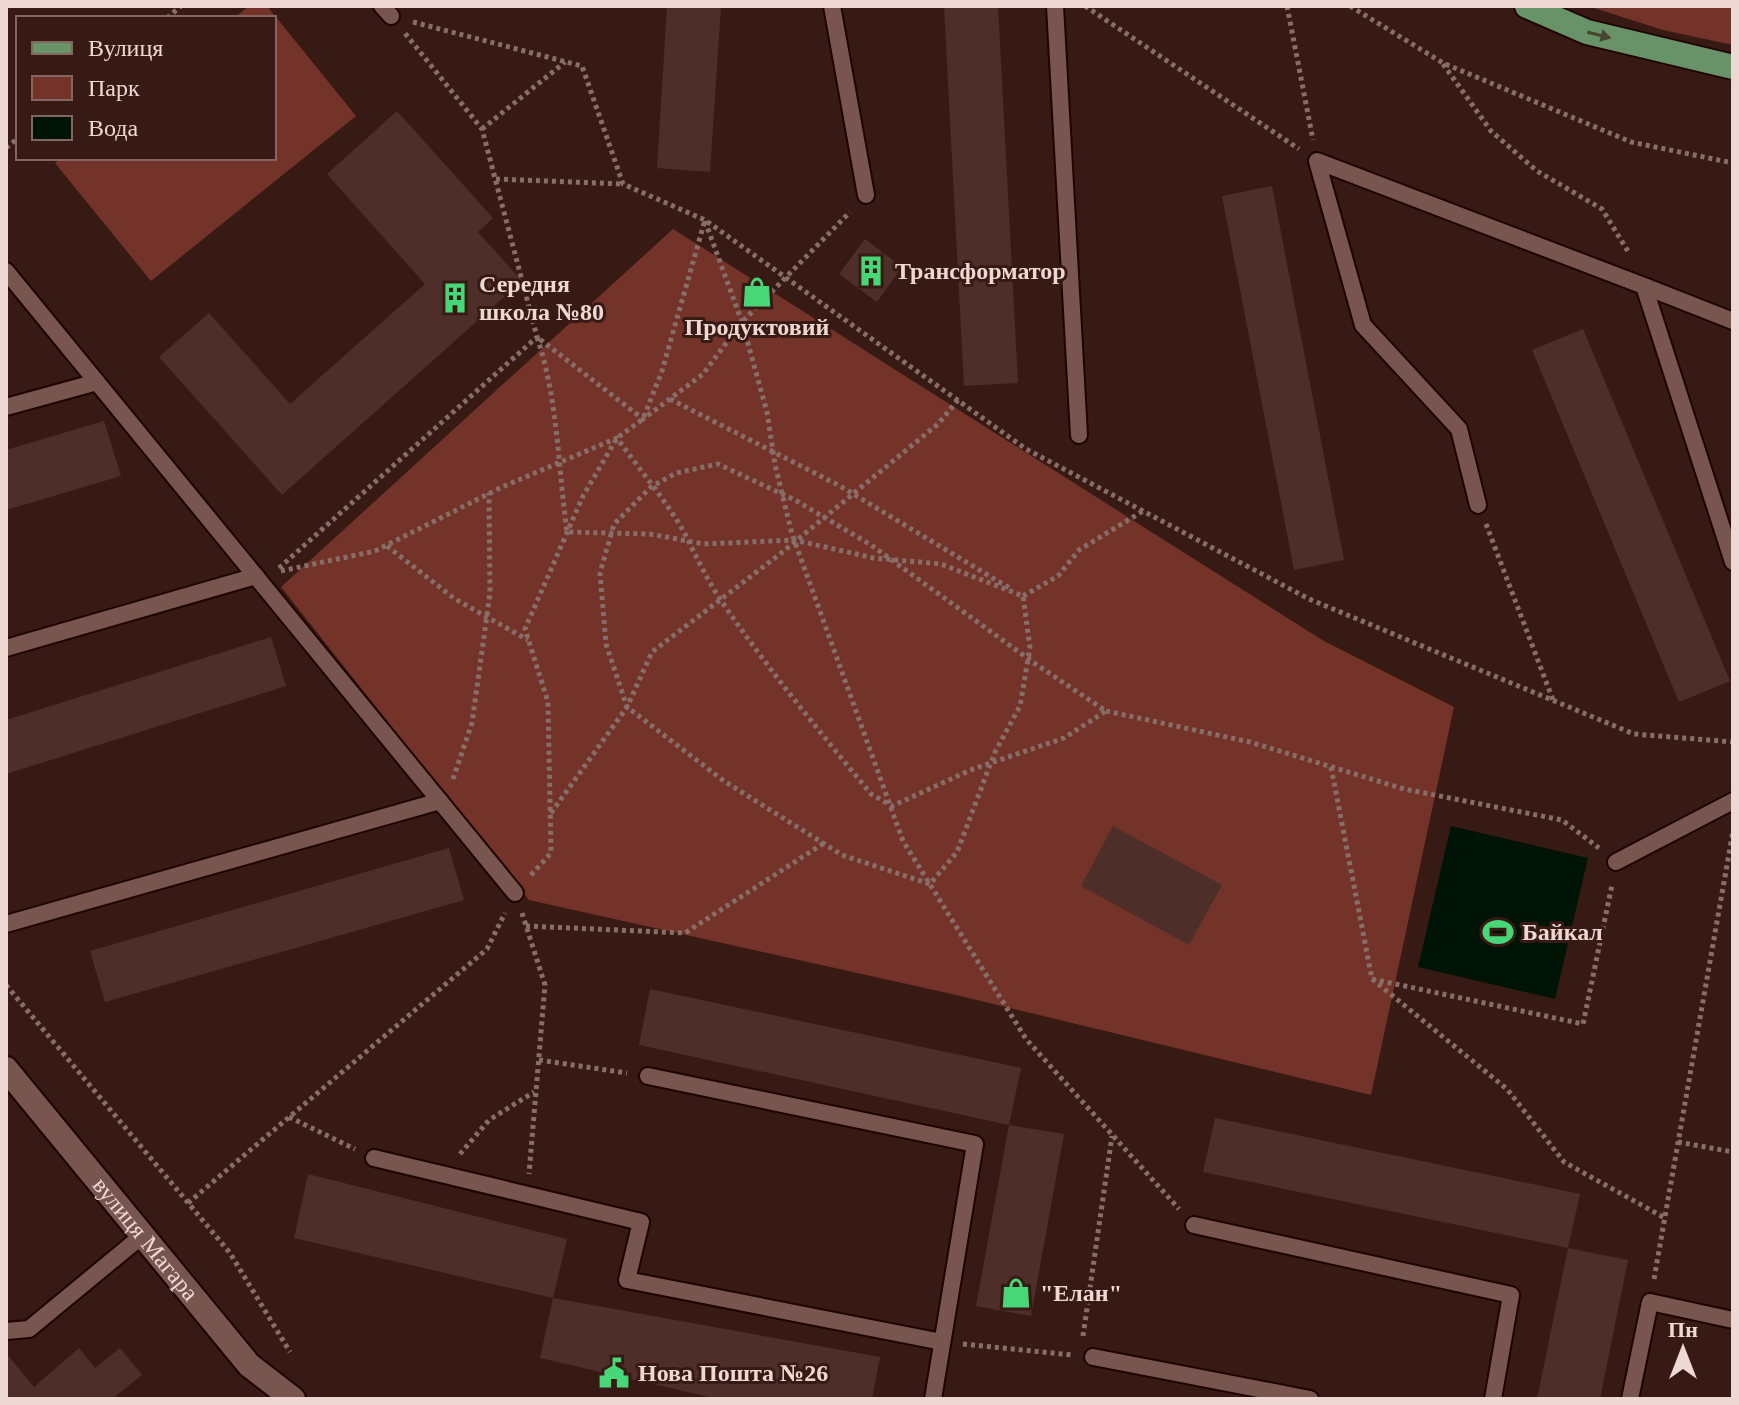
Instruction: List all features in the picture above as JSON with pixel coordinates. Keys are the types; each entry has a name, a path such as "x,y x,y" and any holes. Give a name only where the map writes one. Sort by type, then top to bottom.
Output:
{"main road":[{"path":"1527,6 1587,32 1733,67"}],"street":[{"name":"вулиця Магара","path":"6,1069 249,1365 293,1399"}],"lane":[{"path":"832,6 866,195"},
{"path":"1055,6 1079,435"},
{"path":"1317,161 1733,321"},
{"path":"1317,161 1363,325 1459,429 1478,505"},
{"path":"9,280 97,382 515,893"},
{"path":"1647,287 1733,562"},
{"path":"6,407 97,382"},
{"path":"6,648 256,576"},
{"path":"6,924 440,801"},
{"path":"1616,862 1733,801"},
{"path":"648,1076 975,1144 933,1399"},
{"path":"374,1158 641,1222 627,1280 942,1342"},
{"path":"1194,1225 1511,1295 1493,1399"},
{"path":"6,1331 29,1329 143,1235"},
{"path":"1630,1399 1650,1302 1733,1320"},
{"path":"1087,1356 1310,1399"}],"path":[{"path":"1085,6 1317,161"},
{"path":"1287,6 1317,161"},
{"path":"1350,6 1443,63 1631,142 1733,163"},
{"path":"386,11 582,66 623,184"},
{"path":"386,11 482,129 550,377 567,532"},
{"path":"482,129 566,62"},
{"path":"1443,63 1491,131 1537,171 1602,209 1647,287"},
{"path":"496,179 623,184 705,220 1026,449 1309,599 1634,734 1733,742"},
{"path":"537,337 274,572 375,551 489,493 617,438 703,374 742,322 866,195"},
{"path":"705,220 742,322 767,412 781,494 794,540 903,841 1026,1039 1194,1225"},
{"path":"643,419 662,371 705,220"},
{"path":"537,337 643,419"},
{"path":"670,399 853,494 1023,596"},
{"path":"550,813 627,707 652,652 938,424 958,400"},
{"path":"617,438 688,541 721,600 771,672 871,794 892,806"},
{"path":"188,1203 487,949 515,893 551,853 548,702 525,629 567,532 617,438"},
{"path":"930,884 842,855 724,781 627,707 606,644 600,573 614,524 651,487 676,473 718,464 823,516 891,559 1028,659 1106,711 1250,742 1404,789 1562,820 1616,862 1583,1024 1372,979"},
{"path":"440,801 459,770 472,723 487,616 489,493"},
{"path":"1478,505 1553,700"},
{"path":"1023,596 1058,576 1079,550 1143,511"},
{"path":"567,532 650,534 704,544 794,540 891,559 941,564 1023,596"},
{"path":"387,546 455,599 528,640"},
{"path":"930,884 957,852 991,762 1020,706 1028,659 1023,596"},
{"path":"892,806 991,762 1064,738 1106,711"},
{"path":"1331,767 1372,979 1507,1089 1564,1162 1665,1218"},
{"path":"1650,1302 1733,831"},
{"path":"526,926 685,933 824,843"},
{"path":"515,893 545,985 528,1195"},
{"path":"6,985 230,1253 290,1352"},
{"path":"539,1060 648,1076"},
{"path":"442,1174 489,1120 535,1092"},
{"path":"289,1117 374,1158"},
{"path":"942,1342 1087,1356 1112,1135"},
{"path":"1678,1142 1733,1152"}],"green space":[{"path":"249,6 267,6 275,16 236,16"},
{"path":"1588,6 1733,6 1733,45 1663,30"},
{"path":"276,17 356,116 151,281 55,163 59,160 276,160"},
{"path":"673,229 1322,640 1454,707 1371,1095 952,994 529,900 281,587"}],"water":[{"name":"Байкал","path":"1451,826 1588,858 1555,999 1418,967"}],"building":[{"path":"667,6 721,6 710,172 657,168"},
{"path":"944,6 998,6 1018,383 964,386"},
{"name":"Середня школа №80","path":"397,111 493,218 478,232 522,281 282,495 159,357 209,313 290,404 425,284 327,174"},
{"path":"1272,186 1344,560 1294,570 1222,196"},
{"name":"Трансформатор","path":"865,239 902,267 877,302 839,274"},
{"path":"1583,329 1730,681 1679,702 1532,350"},
{"path":"104,421 121,476 6,510 6,450"},
{"path":"271,637 286,686 6,774 6,720"},
{"path":"1113,826 1222,885 1189,945 1081,886"},
{"path":"449,848 464,900 105,1002 90,951"},
{"path":"650,989 1021,1068 1009,1125 639,1045"},
{"path":"1215,1118 1580,1194 1568,1248 1203,1172"},
{"path":"1009,1125 1064,1134 1031,1316 976,1306"},
{"path":"308,1174 567,1239 553,1298 294,1238"},
{"path":"1568,1248 1628,1260 1600,1399 1537,1399"},
{"path":"553,1298 880,1357 872,1399 718,1399 540,1358"},
{"path":"79,1348 95,1368 120,1348 142,1375 112,1399 6,1399 6,1353 34,1387"}],"place":[{"name":"Трансформатор","path":"871,271"},
{"name":"Продуктовий","path":"757,292"},
{"name":"Середня школа №80","path":"455,298"},
{"name":"Байкал","path":"1498,932"},
{"name":"\"Елан\"","path":"1016,1293"},
{"name":"Нова Пошта №26","path":"614,1373"}]}
